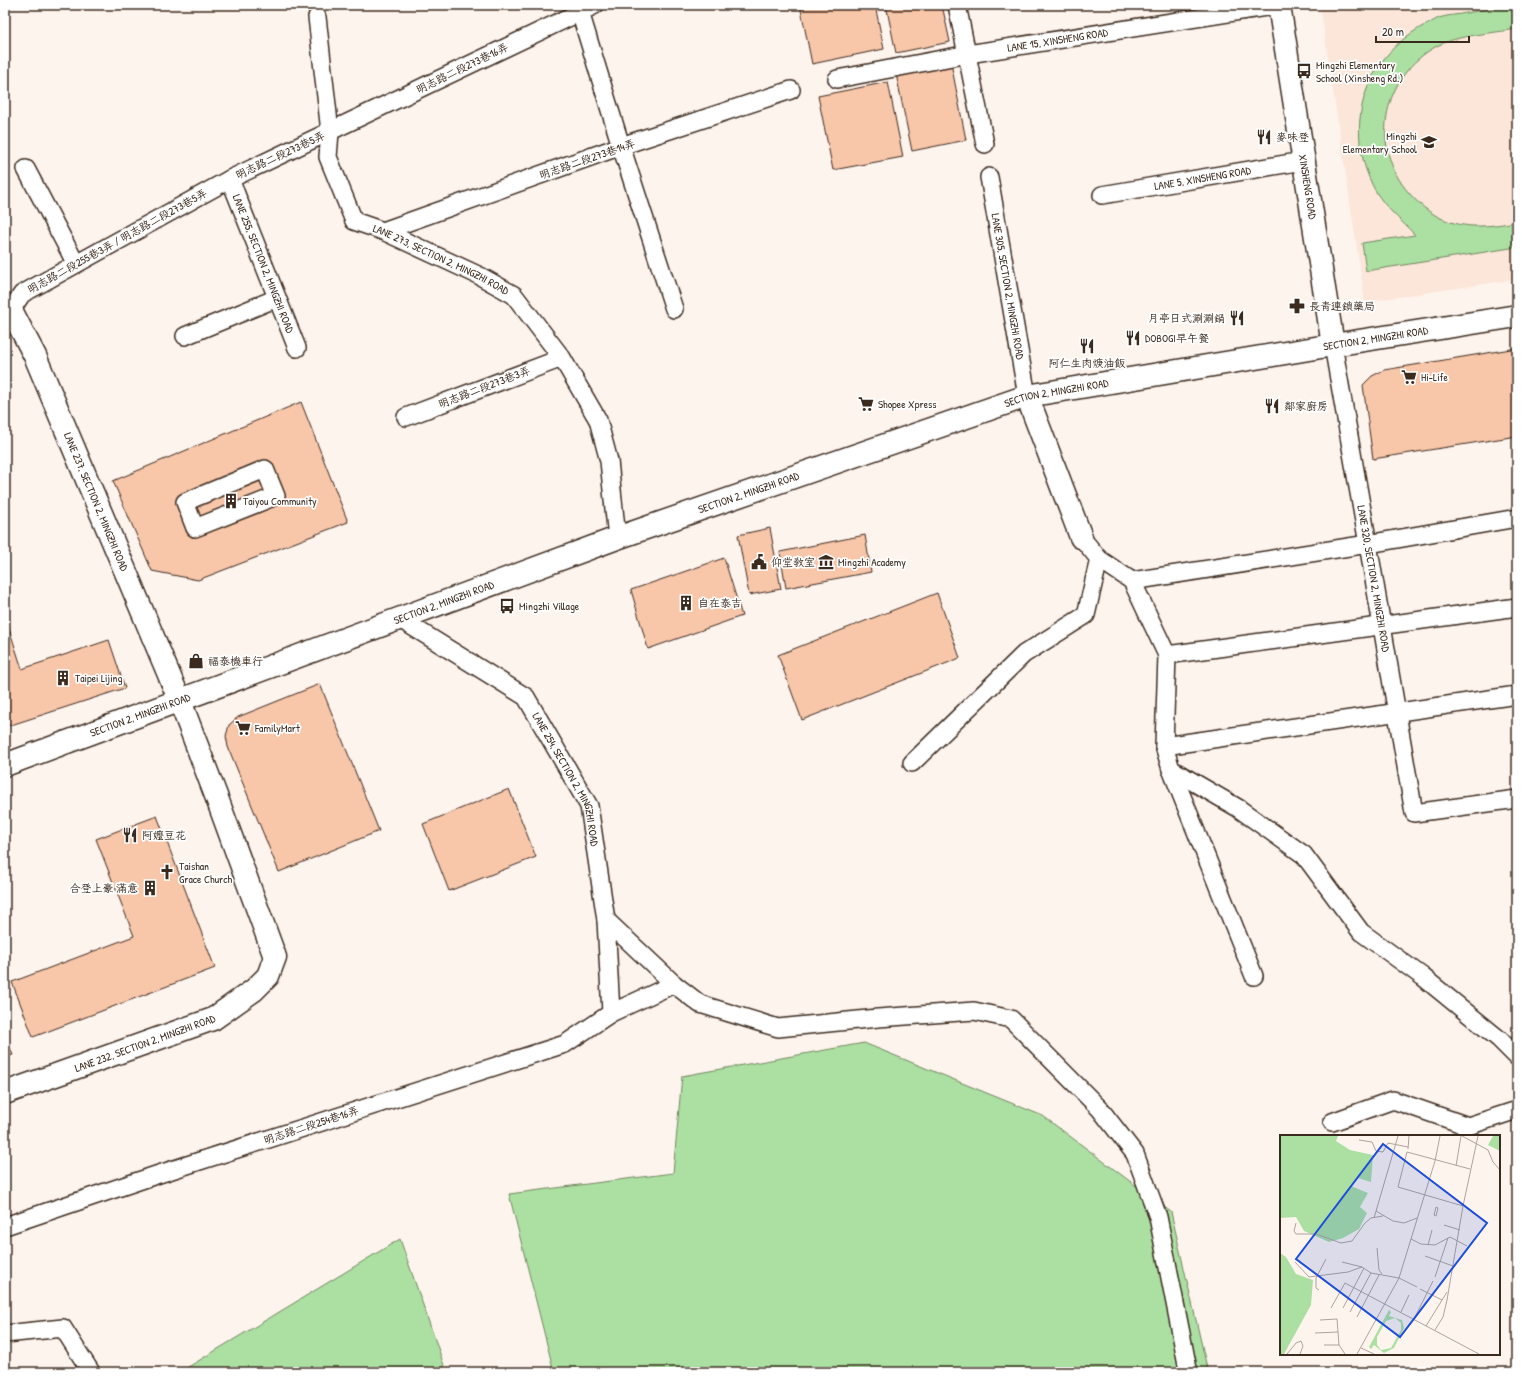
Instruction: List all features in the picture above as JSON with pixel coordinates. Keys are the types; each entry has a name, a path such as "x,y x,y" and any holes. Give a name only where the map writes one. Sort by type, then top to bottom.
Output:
{"main road":[{"name":"XINSHENG ROAD","path":"1280,5 1303,161 1333,345"},
{"name":"LANE 237, SECTION 2, MINGZHI ROAD","path":"8,311 35,356 180,701"},
{"name":"SECTION 2, MINGZHI ROAD","path":"5,765 617,538 1027,396 1517,316"},
{"path":"1027,396 1081,537"},
{"name":"LANE 232, SECTION 2, MINGZHI ROAD","path":"5,1093 213,1020 254,990 268,976 275,957 180,701"}],"lane":[{"path":"957,5 985,144"},
{"name":"LANE 15, XINSHENG ROAD","path":"837,79 968,54 1280,5"},
{"path":"588,9 620,146 674,309"},
{"name":"明志路二段273巷16弄","path":"330,132 588,9"},
{"name":"LANE 273, SECTION 2, MINGZHI ROAD","path":"317,17 330,132 328,157 354,221 383,231 480,276 514,295 562,358 598,420 609,461 617,538"},
{"name":"明志路二段273巷14弄","path":"383,231 620,146 791,90"},
{"name":"明志路二段273巷5弄","path":"230,179 330,132"},
{"name":"LANE 5, XINSHENG ROAD","path":"1102,195 1303,161"},
{"path":"26,169 76,264"},
{"name":"LANE 305, SECTION 2, MINGZHI ROAD","path":"989,177 1027,396"},
{"name":"明志路二段255巷3弄 / 明志路二段273巷5弄","path":"8,311 22,294 230,179"},
{"name":"LANE 255, SECTION 2, MINGZHI ROAD","path":"230,179 297,348"},
{"path":"186,336 277,298"},
{"name":"LANE 320, SECTION 2, MINGZHI ROAD","path":"1333,345 1398,712 1414,813 1517,799"},
{"name":"明志路二段273巷3弄","path":"406,417 562,358"},
{"path":"265,469 276,496 195,528 190,516 185,502 265,469"},
{"path":"1132,581 1368,544 1517,518"},
{"path":"1081,537 1099,559 1132,581 1167,655 1164,746 1171,769 1254,976"},
{"path":"912,763 1024,654 1086,615 1099,559"},
{"path":"1167,655 1382,627 1517,607"},
{"name":"LANE 254, SECTION 2, MINGZHI ROAD","path":"400,619 526,697 589,806 606,920 611,1013"},
{"path":"1164,746 1517,695"},
{"path":"1171,769 1238,808 1304,855 1361,932 1423,977 1499,1039 1517,1057"},
{"path":"606,920 674,984 700,1004 778,1028 878,1018 974,1011 1011,1019 1100,1109 1135,1154 1158,1217 1188,1369 1190,1372"},
{"name":"明志路二段254巷16弄","path":"5,1226 156,1175 565,1044 611,1013 674,984"},
{"path":"1332,1122 1393,1100 1468,1126 1517,1110"},
{"path":"5,1334 63,1328 91,1372"}],"shaded area":[{"name":"Mingzhi Elementary School","path":"1320,5 1517,5 1517,279 1365,302"}],"green space":[{"path":"1517,5 1517,29 1476,35 1445,42 1419,59 1404,75 1394,93 1387,113 1386,133 1388,154 1396,174 1409,193 1419,203 1441,218 1462,225 1486,226 1517,222 1517,247 1366,271 1362,243 1415,235 1388,208 1379,196 1365,167 1360,143 1360,120 1364,98 1373,76 1386,57 1402,40 1423,26 1437,19"},
{"path":"864,1043 1043,1116 1171,1212 1208,1372 554,1372 509,1194 673,1173 682,1076"},
{"path":"400,1239 446,1371 463,1372 180,1372"}],"building":[{"path":"800,5 875,5 884,49 812,64"},
{"path":"886,5 942,5 950,42 896,53"},
{"path":"951,63 966,140 912,151 896,74"},
{"path":"888,82 903,157 833,170 818,96"},
{"path":"1517,348 1517,436 1373,459 1363,385 1372,376 1384,370"},
{"name":"Taiyou Community","path":"301,402 348,522 198,580 152,571 113,481"},
{"name":"仰堂教室","path":"770,528 781,589 749,595 738,535"},
{"name":"Mingzhi Academy","path":"865,535 871,572 786,588 780,552"},
{"name":"自在泰吉","path":"724,558 742,616 648,649 631,590"},
{"path":"937,593 960,658 802,720 778,655"},
{"name":"Taipei Lijing","path":"5,616 22,669 109,640 125,688 5,727"},
{"path":"320,684 379,831 279,872 228,747 226,736 229,725 238,717"},
{"path":"509,789 536,857 449,891 423,824"},
{"name":"合登上豪 滿意","path":"157,816 215,968 33,1037 12,982 134,936 96,839"},
{"path":"5,1036 13,1055 5,1057"}],"place":[{"name":"Mingzhi Elementary School (Xinsheng Rd.)","path":"1304,71"},
{"name":"麥味登","path":"1264,137"},
{"name":"Mingzhi Elementary School","path":"1429,142"},
{"name":"長青連鎖藥局","path":"1297,306"},
{"name":"月亭日式涮涮鍋","path":"1237,318"},
{"name":"DOBOGI早午餐","path":"1133,338"},
{"name":"阿仁生肉焿油飯","path":"1087,346"},
{"name":"Hi-Life","path":"1409,377"},
{"name":"Shopee Xpress","path":"866,404"},
{"name":"鄰家廚房","path":"1272,406"},
{"name":"Taiyou Community","path":"231,501"},
{"name":"仰堂教室","path":"759,562"},
{"name":"Mingzhi Academy","path":"826,562"},
{"name":"自在泰吉","path":"686,603"},
{"name":"Mingzhi Village","path":"507,606"},
{"name":"福泰機車行","path":"196,661"},
{"name":"Taipei Lijing","path":"63,678"},
{"name":"FamilyMart","path":"243,728"},
{"name":"阿嬤豆花","path":"130,835"},
{"name":"Taishan Grace Church","path":"167,872"},
{"name":"合登上豪 滿意","path":"150,888"}]}
